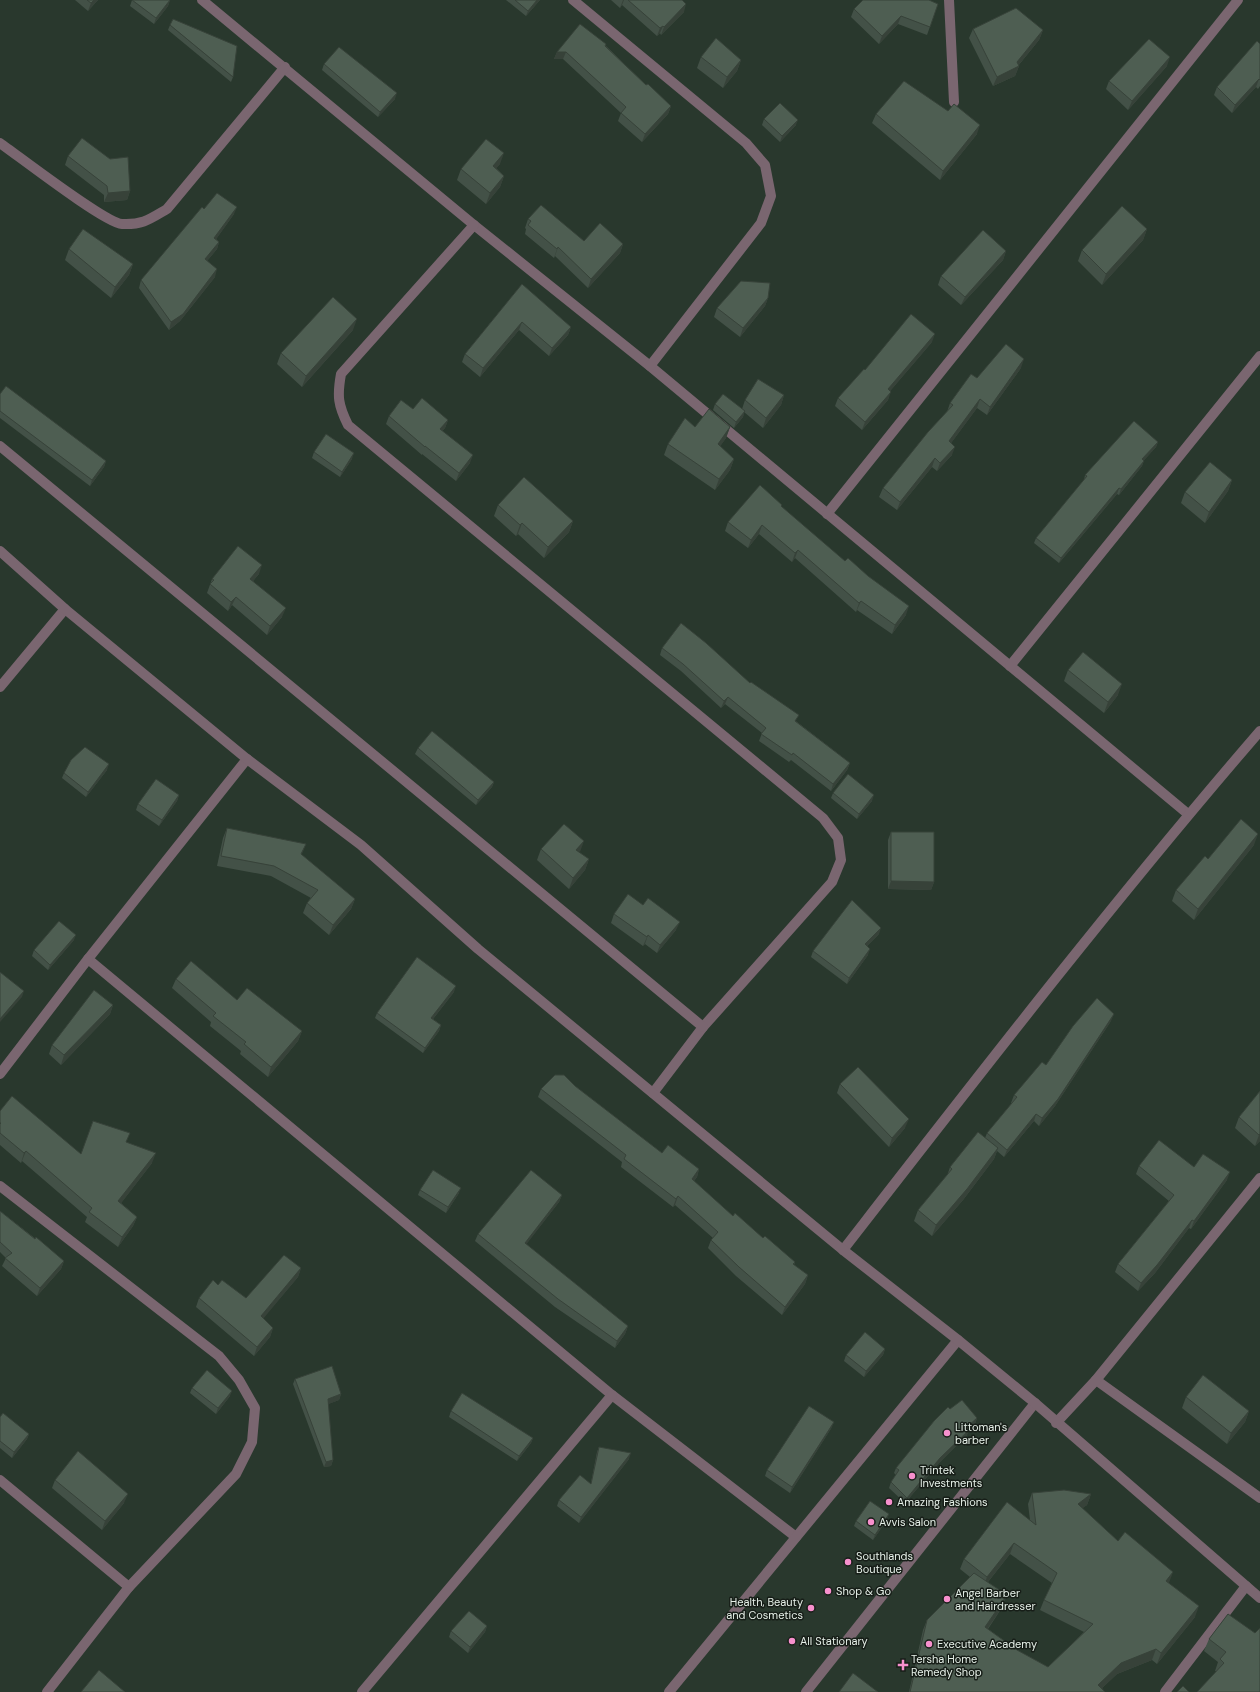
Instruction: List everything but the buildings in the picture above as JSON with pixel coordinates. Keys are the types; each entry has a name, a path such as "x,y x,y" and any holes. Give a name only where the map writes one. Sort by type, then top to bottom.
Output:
{"street":[{"path":"202,0 285,67 474,225 650,366 1188,814"},
{"path":"573,0 746,143 765,165 770,188 771,196 761,223 650,366"},
{"path":"949,0 954,102"},
{"path":"827,514 1238,0"},
{"path":"0,143 100,214 120,224 144,223 167,209 285,67"},
{"path":"474,225 341,374 338,394 340,410 348,426 823,818 838,838 841,860 832,882 703,1027 653,1093"},
{"path":"1010,666 1260,356"},
{"path":"0,446 703,1027"},
{"path":"0,551 65,609 247,759 361,845 478,949 843,1250 958,1340 1035,1403 1056,1423 1260,1598"},
{"path":"0,687 65,609"},
{"path":"843,1250 991,1060 1188,814 1260,731"},
{"path":"0,1074 88,959 247,759"},
{"path":"88,959 612,1396 796,1537"},
{"path":"1056,1423 1096,1380 1260,1178"},
{"path":"0,1186 219,1356 240,1380 255,1408 252,1442 236,1474 129,1587 47,1692"},
{"path":"668,1692 958,1340"},
{"path":"1096,1380 1260,1498"},
{"path":"362,1692 612,1396"},
{"path":"806,1692 1035,1403"},
{"path":"0,1480 129,1587"},
{"path":"1166,1692 1246,1586"}],"place":[{"name":"Littoman's barber","path":"947,1433"},
{"name":"Trintek Investments","path":"912,1476"},
{"name":"Amazing Fashions","path":"889,1502"},
{"name":"Avvis Salon","path":"871,1522"},
{"name":"Southlands Boutique","path":"848,1562"},
{"name":"Shop & Go","path":"828,1591"},
{"name":"Angel Barber and Hairdresser","path":"947,1599"},
{"name":"Health, Beauty and Cosmetics","path":"811,1608"},
{"name":"All Stationary","path":"792,1641"},
{"name":"Executive Academy","path":"929,1644"},
{"name":"Tersha Home Remedy Shop","path":"903,1665"}]}
